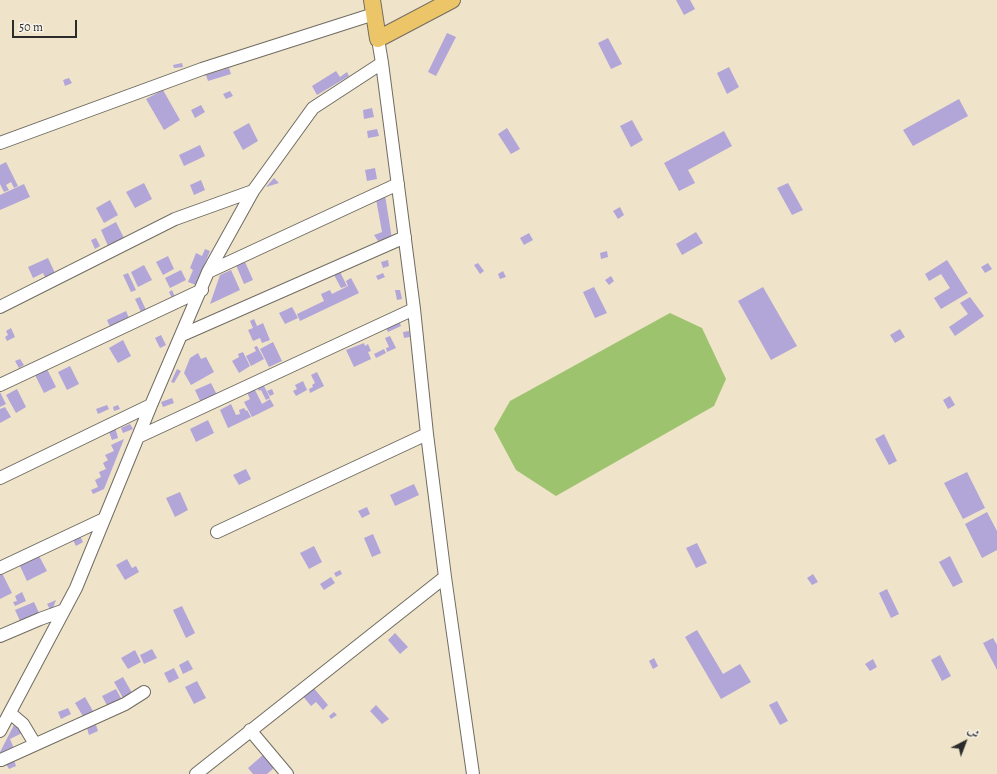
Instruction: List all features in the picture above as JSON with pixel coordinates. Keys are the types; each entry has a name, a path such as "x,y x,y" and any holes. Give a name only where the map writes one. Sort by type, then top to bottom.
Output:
{"main road":[{"path":"373,7 378,39 452,0"}],"street":[{"path":"0,142 373,7"},
{"path":"378,39 405,237 445,577 473,774"},
{"path":"0,731 62,611 76,588 151,405 202,290 208,272 253,191 313,108 382,63"},
{"path":"208,272 398,184"},
{"path":"0,307 175,219 253,191"},
{"path":"182,335 405,237"},
{"path":"0,385 202,290"},
{"path":"138,437 414,310"},
{"path":"0,478 151,405"},
{"path":"217,532 427,434"},
{"path":"0,568 104,519"},
{"path":"198,773 250,730 445,577"},
{"path":"0,636 62,611"},
{"path":"1,760 125,704 144,692"},
{"path":"10,713 23,724 35,744"},
{"path":"250,730 288,774"}],"green space":[{"path":"670,313 702,328 726,379 714,406 556,496 516,470 494,429 510,401"}],"building":[{"path":"676,0 690,0 695,9 684,15"},
{"path":"447,33 456,37 436,76 428,72"},
{"path":"608,38 622,64 611,69 598,43"},
{"path":"182,63 183,67 174,68 173,65"},
{"path":"729,67 739,87 727,94 717,73"},
{"path":"229,68 231,74 208,81 206,75"},
{"path":"336,71 340,77 347,72 349,76 317,95 312,86"},
{"path":"69,78 72,83 65,86 63,80"},
{"path":"163,90 180,120 164,130 146,99"},
{"path":"230,91 233,96 226,99 223,94"},
{"path":"959,99 968,116 913,146 903,130"},
{"path":"201,105 205,112 195,118 191,110"},
{"path":"372,108 374,117 364,119 363,110"},
{"path":"632,120 643,140 631,147 620,126"},
{"path":"249,123 258,141 243,150 233,132"},
{"path":"507,128 520,149 511,154 498,134"},
{"path":"377,129 379,136 368,138 367,131"},
{"path":"724,131 732,146 688,170 695,183 679,191 664,163"},
{"path":"200,145 205,156 184,166 179,155"},
{"path":"6,162 18,186 14,188 11,182 6,185 9,190 4,192 0,184 0,165"},
{"path":"375,168 377,179 367,181 365,170"},
{"path":"274,178 279,183 266,187"},
{"path":"201,180 205,190 194,195 190,185"},
{"path":"144,183 152,199 135,208 126,192"},
{"path":"788,183 803,210 792,215 777,188"},
{"path":"24,184 30,197 0,210 0,195"},
{"path":"385,195 392,239 378,241 374,235 382,232 376,199"},
{"path":"110,200 118,215 104,223 96,208"},
{"path":"620,207 624,215 618,219 613,211"},
{"path":"116,222 125,240 109,248 101,230"},
{"path":"696,232 703,243 682,255 676,244"},
{"path":"529,233 533,240 524,245 520,238"},
{"path":"96,238 100,246 95,249 91,240"},
{"path":"205,249 210,251 196,285 188,282 193,270 190,268 196,253 202,256"},
{"path":"607,251 608,257 601,259 600,253"},
{"path":"168,256 174,269 163,275 156,262"},
{"path":"48,258 55,273 45,277 43,273 33,278 28,267"},
{"path":"388,260 389,266 383,268 381,262"},
{"path":"947,260 968,293 941,309 934,298 950,288 941,274 929,281 925,274"},
{"path":"245,262 253,280 244,284 236,265"},
{"path":"478,263 484,271 480,274 474,265"},
{"path":"988,263 992,269 985,273 981,267"},
{"path":"144,265 152,280 138,287 131,272"},
{"path":"181,270 186,280 170,288 165,278"},
{"path":"231,270 240,290 210,304 220,275"},
{"path":"339,270 347,286 341,288 333,273"},
{"path":"503,271 506,277 500,279 498,274"},
{"path":"128,273 136,290 131,292 123,275"},
{"path":"383,273 385,277 378,280 376,276"},
{"path":"611,276 614,281 609,285 605,280"},
{"path":"351,278 359,293 300,321 297,314 324,301 321,294 330,290 332,294 348,286 346,281"},
{"path":"594,287 607,313 595,318 583,292"},
{"path":"763,287 797,346 771,360 738,301"},
{"path":"172,290 175,297 172,298 169,292"},
{"path":"395,290 400,290 402,299 397,300"},
{"path":"140,297 146,310 141,312 135,299"},
{"path":"970,297 984,316 955,336 949,327 968,314 960,303"},
{"path":"292,307 298,318 285,324 279,313"},
{"path":"126,311 129,318 110,327 107,320"},
{"path":"254,319 257,326 263,323 270,340 262,343 260,338 253,341 248,330 253,328 250,321"},
{"path":"399,320 401,326 388,332 385,326"},
{"path":"11,328 15,337 7,341 5,337 8,335 6,331"},
{"path":"900,329 905,337 895,343 890,335"},
{"path":"409,331 410,337 404,338 403,332"},
{"path":"161,335 166,345 160,348 155,338"},
{"path":"390,336 396,348 387,352 386,348 389,347 385,338"},
{"path":"123,340 131,356 118,363 109,348"},
{"path":"273,342 282,361 269,367 260,349"},
{"path":"364,343 365,346 368,344 371,351 368,352 371,359 354,367 346,350"},
{"path":"257,346 264,359 251,366 246,356 256,351 254,347"},
{"path":"384,349 386,353 376,358 374,354"},
{"path":"243,352 250,366 239,373 232,361 239,357 238,354"},
{"path":"198,353 201,359 206,357 214,372 191,385 184,373 190,358"},
{"path":"20,359 24,365 19,368 15,361"},
{"path":"70,366 79,384 67,390 58,372"},
{"path":"47,369 56,387 44,393 35,375"},
{"path":"177,369 181,371 174,383 171,382"},
{"path":"317,372 324,386 310,393 309,389 313,387 312,385 315,383 311,375"},
{"path":"303,381 307,390 296,396 293,391 297,389 295,385"},
{"path":"262,382 270,398 266,400 261,390 259,391 256,385"},
{"path":"211,383 217,395 201,403 195,390"},
{"path":"253,386 262,404 270,399 274,406 252,417 244,402 250,399 246,390"},
{"path":"17,389 26,407 16,413 6,395"},
{"path":"272,389 274,394 270,396 267,391"},
{"path":"0,392 6,404 0,407"},
{"path":"950,396 955,405 948,409 943,400"},
{"path":"172,398 174,403 163,407 161,402"},
{"path":"231,404 236,415 240,414 239,410 244,408 251,417 228,428 220,410"},
{"path":"107,405 109,409 98,414 96,409"},
{"path":"118,405 120,409 114,411 113,407"},
{"path":"5,407 11,417 0,423 0,409"},
{"path":"208,420 214,433 196,442 190,429"},
{"path":"130,424 133,429 123,433 121,428"},
{"path":"115,427 118,438 112,440 108,429"},
{"path":"884,434 897,461 889,465 875,439"},
{"path":"124,439 104,489 93,494 91,490 98,487 95,480 101,477 99,472 106,469 103,463 108,460 105,455 114,451 111,445"},
{"path":"246,469 251,479 239,485 233,475"},
{"path":"967,472 985,508 963,519 944,483"},
{"path":"414,484 419,495 395,506 390,495"},
{"path":"180,492 188,510 175,517 166,498"},
{"path":"367,507 370,514 362,518 358,511"},
{"path":"987,512 997,531 997,550 982,558 965,524"},
{"path":"373,534 381,553 372,557 364,538"},
{"path":"80,536 83,542 76,546 73,540"},
{"path":"697,543 707,563 696,568 686,548"},
{"path":"314,546 322,562 309,569 300,553"},
{"path":"38,554 47,571 27,581 19,564"},
{"path":"950,556 963,582 953,587 939,562"},
{"path":"127,559 132,568 136,566 139,572 125,580 116,565"},
{"path":"340,570 342,574 336,577 334,573"},
{"path":"0,573 2,573 12,593 0,599"},
{"path":"813,574 818,582 812,585 807,578"},
{"path":"331,577 335,583 324,590 320,584"},
{"path":"887,589 899,614 891,618 879,593"},
{"path":"22,592 26,601 15,606 13,602 17,601 15,596"},
{"path":"56,600 53,608 50,609 47,604"},
{"path":"34,602 40,615 21,623 15,610"},
{"path":"182,606 195,633 186,638 173,610"},
{"path":"697,630 723,674 740,664 751,682 721,699 685,637"},
{"path":"395,633 408,647 400,654 388,640"},
{"path":"993,638 997,645 997,670 983,643"},
{"path":"152,649 157,658 144,664 140,655"},
{"path":"135,650 141,662 128,669 121,658"},
{"path":"940,655 951,676 942,681 931,660"},
{"path":"654,658 658,666 653,669 649,661"},
{"path":"873,659 877,667 870,671 865,664"},
{"path":"188,660 193,669 183,674 179,665"},
{"path":"174,668 179,678 169,683 164,673"},
{"path":"123,677 132,693 123,698 114,682"},
{"path":"197,681 206,698 194,704 185,687"},
{"path":"312,686 328,705 323,710 316,702 311,706 302,695"},
{"path":"116,689 123,702 109,709 102,696"},
{"path":"85,697 94,713 84,718 75,703"},
{"path":"777,701 788,721 780,725 769,705"},
{"path":"376,705 389,719 382,724 370,711"},
{"path":"68,708 71,714 61,719 58,712"},
{"path":"334,712 337,715 331,719 329,716"},
{"path":"17,724 22,733 10,739 15,751 0,755 0,752 14,725"},
{"path":"96,725 98,731 89,735 87,728"},
{"path":"263,755 274,768 267,774 253,774 248,768"},
{"path":"14,760 16,766 9,769 6,764"}]}
